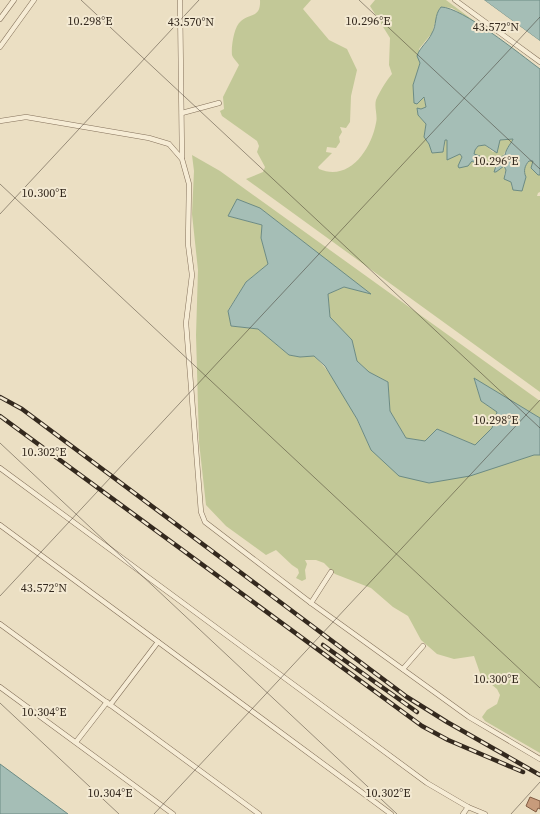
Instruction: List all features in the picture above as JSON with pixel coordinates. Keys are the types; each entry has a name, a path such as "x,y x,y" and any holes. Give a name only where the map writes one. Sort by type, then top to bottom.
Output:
{"lane":[{"path":"0,18 14,0"},
{"path":"0,47 34,0"},
{"path":"180,0 182,159 189,184 188,244 192,276 186,323 201,512 205,522 311,603 470,717 540,759"},
{"path":"455,0 540,62"},
{"path":"182,113 219,103"},
{"path":"0,121 26,116 149,138 169,144 182,159"},
{"path":"0,468 419,777 485,814"},
{"path":"0,525 391,814"},
{"path":"311,603 331,572"},
{"path":"0,624 259,814"},
{"path":"76,742 158,642"},
{"path":"403,669 422,646"},
{"path":"0,687 173,814"},
{"path":"463,814 468,806"}],"green space":[{"path":"260,0 311,0 303,9 329,40 347,49 357,70 351,96 350,122 346,128 340,127 342,132 339,137 340,142 336,148 327,147 326,152 332,153 318,167 330,172 340,171 349,167 364,153 376,123 376,100 392,74 389,65 390,38 370,6 375,0 446,0 482,27 452,8 441,7 439,9 432,33 419,49 420,63 413,85 414,103 423,96 426,107 421,110 417,108 418,115 426,124 424,137 432,153 444,150 445,140 447,140 447,159 460,154 462,157 460,161 466,166 472,161 477,164 482,158 474,154 478,146 485,145 493,152 498,150 497,147 500,140 513,139 500,165 500,169 502,166 505,168 504,175 511,182 512,188 521,187 526,177 526,166 529,161 534,160 534,169 540,175 540,192 537,196 540,196 540,392 246,179 263,172 265,167 257,152 259,146 257,141 222,116 220,111 224,109 223,97 239,65 232,55 235,32 241,21 259,10"},
{"path":"192,155 220,171 540,401 540,418 474,379 481,401 497,412 492,428 475,445 437,429 425,441 406,438 390,411 388,382 369,372 357,361 352,340 330,317 328,294 344,287 369,293 260,208 228,216 262,225 261,238 268,264 246,282 228,310 231,326 258,329 289,355 300,357 314,356 339,388 371,450 540,455 540,753 485,721 482,717 487,710 497,704 500,695 497,689 481,676 474,656 454,659 437,654 421,640 408,616 393,607 371,588 335,574 324,563 316,560 305,560 307,564 305,570 306,579 302,581 296,578 299,573 298,569 276,550 266,555 226,526 206,505 199,442 196,335 198,270 192,214 194,171"}],"water":[{"path":"484,0 540,0 540,41"},
{"path":"441,7 451,9 477,23 540,69 540,175 531,168 533,161 529,161 525,168 526,177 522,191 513,190 511,182 504,179 506,170 504,166 494,172 499,164 499,158 505,155 513,139 500,140 497,153 485,145 478,146 474,154 480,156 481,160 477,164 472,161 468,166 459,168 462,157 460,154 447,160 447,140 445,140 443,152 432,153 424,137 426,124 418,115 417,108 426,107 424,97 417,104 414,103 413,85 420,63 417,56 434,30 437,13"},
{"path":"237,199 260,208 371,294 344,287 328,294 330,317 352,340 357,361 369,372 388,382 390,411 406,438 425,441 437,429 475,445 492,428 497,412 481,401 474,378 540,418 540,455 534,455 470,476 429,483 399,476 371,450 357,419 325,366 314,356 300,357 289,355 258,329 231,326 228,311 246,282 268,264 261,238 262,225 228,216"},
{"path":"0,764 68,814 0,814"}],"pier":[{"path":"481,0 484,0 540,41 540,43"}],"building":[{"path":"530,797 540,801 540,809 538,808 536,812 526,806"}],"railway":[{"path":"0,397 22,409 407,697 540,775"},
{"path":"0,416 422,726 448,740 523,772"},
{"path":"323,645 417,712"}]}
